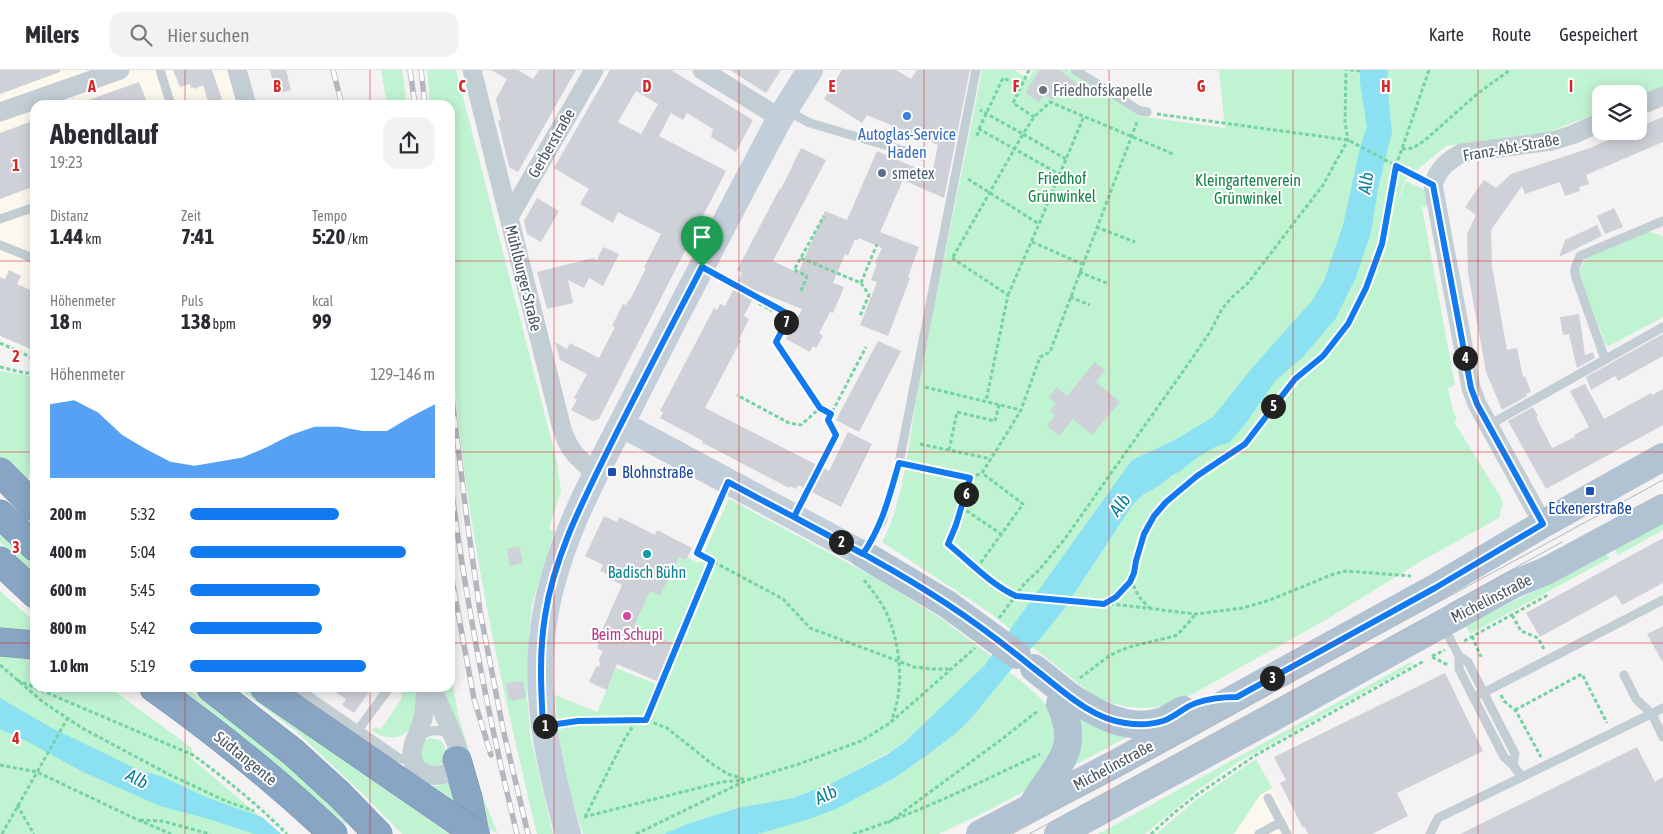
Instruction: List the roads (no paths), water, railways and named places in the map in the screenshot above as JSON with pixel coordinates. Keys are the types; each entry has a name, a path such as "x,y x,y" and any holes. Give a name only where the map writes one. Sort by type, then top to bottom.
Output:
{"highway":[{"path":"0,472 30,502"},
{"path":"0,514 30,542"},
{"path":"0,561 30,589"},
{"path":"0,642 30,645"},
{"name":"Südtangente","path":"159,692 248,760 333,834"},
{"name":"Südtangente","path":"216,692 293,752 340,795 378,834"},
{"path":"270,692 476,834"},
{"path":"456,749 476,834"}],"main road":[{"name":"Michelinstraße","path":"980,834 1030,809 1435,588 1663,456"},
{"name":"Michelinstraße","path":"1059,833 1514,584 1546,571 1663,508"},
{"path":"863,554 948,604 1034,668 1065,700 1106,718 1123,723 1143,725 1163,720 1194,704 1214,698 1237,697"},
{"path":"1030,809 1042,788 1060,766 1066,751 1068,742 1065,700"}],"street":[{"path":"34,100 120,70"},
{"path":"238,70 246,100"},
{"name":"Mühlburger Straße","path":"472,70 566,442 582,463 597,473"},
{"name":"Gerberstraße","path":"509,216 594,70"},
{"path":"702,70 783,114"},
{"path":"573,824 553,776 543,726 540,672 545,616 553,578 567,538 621,424 783,114 810,70"},
{"path":"1647,103 1663,96"},
{"path":"0,112 30,102"},
{"name":"Franz-Abt-Straße","path":"1489,425 1471,388 1433,185 1440,169 1450,159 1462,153 1552,141 1592,126"},
{"path":"621,424 863,554"},
{"path":"1489,425 1543,524"},
{"path":"426,692 423,718 413,748 414,762 421,771 434,776 450,771 456,749 440,704 433,692"}],"lane":[{"path":"160,70 169,100"},
{"path":"863,554 882,522 899,463 976,70"},
{"path":"1075,70 1144,112"},
{"path":"783,114 922,156"},
{"path":"0,219 30,209"},
{"path":"1605,359 1575,275 1576,262 1580,256 1663,221"},
{"path":"0,246 30,257"},
{"path":"1489,425 1663,327"},
{"path":"709,526 728,482"},
{"path":"1473,697 1663,600"},
{"path":"1442,624 1459,656 1459,669 1504,758 1513,764 1521,776"},
{"path":"1459,656 1468,662 1515,754 1513,764"},
{"path":"1624,675 1636,699 1652,714 1663,737"},
{"path":"303,692 399,758 414,762"},
{"path":"358,730 386,692"},
{"path":"1430,834 1438,818 1663,708"},
{"path":"415,742 425,732 437,730 446,733 456,749"},
{"path":"1268,798 1287,834"},
{"path":"1259,834 1281,822"}],"water":[{"name":"Alb","path":"1360,70 1388,70 1387,85 1392,132 1379,184 1371,232 1356,277 1336,318 1303,357 1276,380 1246,423 1229,443 1217,446 1198,457 1159,486 1144,494 1133,504 1064,609 969,721 955,734 893,779 836,809 758,834 663,834 690,823 738,808 793,798 832,783 886,755 906,741 984,666 1132,460 1175,440 1213,417 1252,368 1311,302 1324,281 1343,225 1361,144 1367,127 1360,83"},
{"name":"Alb","path":"0,698 50,727 139,770 163,777 208,798 262,817 281,834 255,834 160,806 83,772 0,729"}],"tram line":[{"path":"1012,834 1663,480"},
{"path":"1448,605 1562,542"},
{"path":"1029,834 1420,621"}],"railway":[{"path":"333,70 341,100"},
{"path":"410,70 414,100"},
{"path":"421,70 424,100"},
{"path":"455,422 480,611 503,729 528,834"},
{"path":"455,513 478,657 517,834"},
{"path":"455,596 474,699 491,755"}],"place":[{"name":"Friedhofskapelle","path":"1043,90"},
{"name":"Autoglas-Service Haden","path":"907,116"},
{"name":"smetex","path":"882,173"},
{"name":"Blohnstraße","path":"612,472"},
{"name":"Eckenerstraße","path":"1590,491"},
{"name":"Badisch Bühn","path":"647,554"},
{"name":"Beim Schupi","path":"627,616"}],"park label":[{"name":"Friedhof Grünwinkel","path":"1062,187"},
{"name":"Kleingartenverein Grünwinkel","path":"1248,189"}]}
